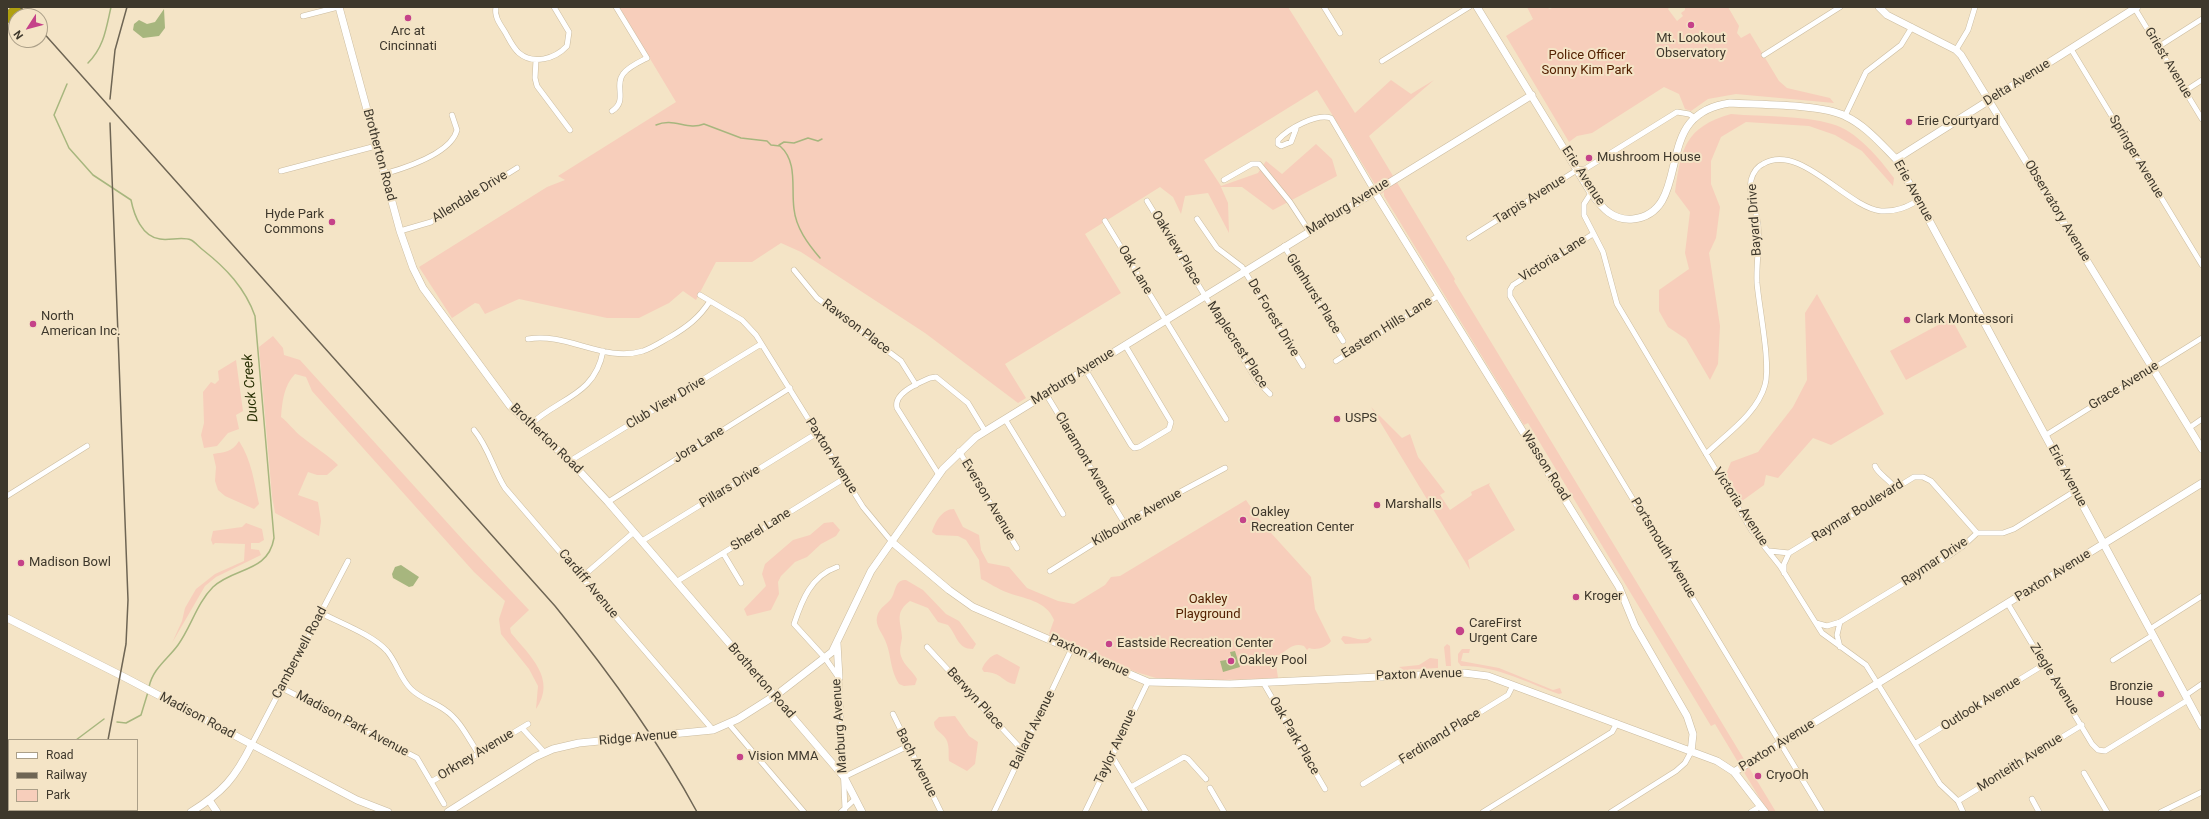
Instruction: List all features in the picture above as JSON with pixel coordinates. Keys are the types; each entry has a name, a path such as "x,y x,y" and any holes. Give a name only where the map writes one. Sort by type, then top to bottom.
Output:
{"highway":[{"path":"7,10 10,7"},
{"path":"7,18 18,7"}],"street":[{"path":"303,16 338,7"},
{"name":"Brotherton Road","path":"338,7 400,231 413,268 423,288 510,406 570,461 642,541 844,777 862,812"},
{"path":"496,7 496,18 515,49 523,56 536,60 554,55 567,46 569,37 567,28 554,7"},
{"path":"612,111 618,106 621,100 620,81 623,74 647,58 616,7"},
{"path":"1325,7 1340,33"},
{"path":"1382,61 1469,7"},
{"name":"Erie Avenue","path":"1477,7 1591,193 1600,206 1613,216 1632,219 1649,214 1664,200 1682,135 1695,118 1712,107 1730,103 1822,110 1845,116 1864,129 1896,159 2202,726"},
{"path":"1764,55 1840,7"},
{"path":"1879,7 1887,15 1956,50 1968,30 1975,7"},
{"name":"Griest Avenue","path":"2135,8 2202,119"},
{"name":"Delta Avenue","path":"1896,159 2135,8"},
{"path":"2158,47 2202,19"},
{"path":"1845,116 1866,72 1901,45 1912,28"},
{"name":"Springer Avenue","path":"2071,49 2202,265"},
{"name":"Observatory Avenue","path":"1956,50 1989,100 2202,449"},
{"path":"536,60 535,78 537,86 570,130"},
{"path":"2185,91 2202,80"},
{"name":"Marburg Avenue","path":"843,810 844,777 838,678 825,658 837,643 864,582 939,475 959,451 985,431 1244,270 1532,95"},
{"name":"Tarpis Avenue","path":"1468,238 1577,170 1585,169 1677,112 1685,113 1695,118"},
{"path":"384,174 414,165 450,144 457,130 452,115"},
{"path":"1296,129 1314,119 1326,116 1331,118 1346,147 1377,189"},
{"path":"281,171 376,146"},
{"name":"Bayard Drive","path":"1706,454 1748,414 1758,401 1765,386 1766,370 1757,281 1758,224 1750,189 1754,172 1758,167 1777,158 1785,159 1831,181 1861,204 1875,210 1898,210 1919,200"},
{"path":"1224,180 1252,164 1259,164 1290,202 1309,231"},
{"name":"Allendale Drive","path":"400,231 431,222 517,168"},
{"name":"Wasson Road","path":"1377,189 1438,296 1619,587 1634,626 1687,716 1693,734 1691,752"},
{"name":"Victoria Avenue","path":"1591,193 1586,200 1583,209 1586,222 1603,252 1613,293 1621,313 1752,531 1784,573 1822,633 1866,665 1879,683 1940,784 1958,801 1963,812"},
{"name":"Oakview Place","path":"1147,201 1204,295"},
{"name":"De Forest Drive","path":"1196,219 1217,248 1240,264 1302,366"},
{"name":"Oak Lane","path":"1105,221 1226,419"},
{"name":"Victoria Lane","path":"1514,284 1593,234"},
{"name":"Glenhurst Place","path":"1284,246 1343,341"},
{"name":"Rawson Place","path":"794,270 817,298 901,362 916,385"},
{"name":"Portsmouth Avenue","path":"1514,284 1510,290 1510,296 1822,812"},
{"name":"Paxton Avenue","path":"700,294 742,320 762,344 866,511 892,542 949,590 973,607 1072,648 1148,682 1182,684 1264,684 1470,673 1491,676 1716,761 1734,772 2202,483"},
{"name":"Maplecrest Place","path":"1204,295 1260,386 1270,394"},
{"name":"Eastern Hills Lane","path":"1336,361 1438,296"},
{"path":"528,339 537,338 561,341 603,351 629,354 650,348 695,320 710,301"},
{"name":"Grace Avenue","path":"2046,435 2202,338"},
{"name":"Club View Drive","path":"570,461 762,344"},
{"path":"1085,369 1134,448 1139,447 1169,429 1171,422 1125,345"},
{"path":"530,425 585,387 596,374 603,351"},
{"path":"939,475 896,406 898,397 916,385 933,377 939,378 968,403 985,431"},
{"name":"Jora Lane","path":"608,502 790,388"},
{"name":"Claramont Avenue","path":"1046,394 1125,524"},
{"path":"1005,419 1063,514"},
{"path":"2189,428 2202,420"},
{"name":"Cardiff Avenue","path":"474,430 486,447 496,473 506,488 713,730"},
{"name":"Pillars Drive","path":"642,541 817,434"},
{"path":"7,496 87,446"},
{"name":"Everson Avenue","path":"959,451 1017,548"},
{"path":"1875,466 1879,472 1889,479 1895,488"},
{"name":"Kilbourne Avenue","path":"1050,571 1165,500 1225,468"},
{"name":"Raymar Boulevard","path":"1789,553 1914,477 1927,478 1977,533"},
{"name":"Sherel Lane","path":"676,582 845,478"},
{"name":"Raymar Drive","path":"1814,622 1827,626 1840,622 1947,557 1963,546 1977,533 2003,533 2014,529 2075,491"},
{"path":"582,577 634,532"},
{"path":"1768,551 1789,553 1784,564 1784,573"},
{"path":"723,553 741,583"},
{"name":"Camberwell Road","path":"252,744 348,561"},
{"path":"825,658 794,624 810,585 837,567"},
{"path":"2113,660 2202,596"},
{"name":"Ziegle Avenue","path":"2008,604 2095,748 2102,751 2187,698"},
{"path":"321,613 381,645 390,654 398,672 409,687 420,696 451,714 461,726 478,753"},
{"name":"Madison Road","path":"7,618 145,688 357,800 388,812"},
{"path":"1840,622 1837,635 1840,647"},
{"path":"837,643 838,678"},
{"name":"Berwyn Place","path":"927,647 1023,751"},
{"name":"Ballard Avenue","path":"994,812 1072,648"},
{"name":"Ridge Avenue","path":"452,811 544,752 579,743 713,730 729,724 774,696 825,658"},
{"name":"Outlook Avenue","path":"1916,743 2045,664"},
{"name":"Taylor Avenue","path":"1085,812 1148,682"},
{"name":"Oak Park Place","path":"1264,684 1325,789"},
{"path":"2187,698 2202,684"},
{"name":"Ferdinand Place","path":"1362,784 1508,695 1513,685"},
{"name":"Madison Park Avenue","path":"282,688 417,758 444,804"},
{"name":"Bach Avenue","path":"893,714 941,812"},
{"path":"1483,812 1491,810 1612,732 1617,723"},
{"name":"Orkney Avenue","path":"431,782 528,724"},
{"path":"729,724 804,812"},
{"name":"Monteith Avenue","path":"1958,801 2082,725"},
{"name":"Orkney Avenue","path":"522,728 544,752"},
{"path":"191,812 209,800 232,779 252,744"},
{"path":"844,777 908,746"},
{"path":"1611,812 1676,771 1685,763 1691,752"},
{"path":"1112,756 1146,812"},
{"path":"1131,787 1184,757 1192,763 1206,779"},
{"path":"1734,772 1763,809 1751,812"},
{"path":"2084,773 2107,812"},
{"path":"1210,788 1224,812"},
{"path":"2161,812 2202,792"},
{"name":"Marburg Avenue","path":"843,810 855,799"},
{"path":"2032,799 2040,812"},
{"path":"209,800 217,812"}],"green space":[{"path":"619,7 1288,7 1355,113 1391,80 1411,94 1434,80 1369,136 1455,279 1454,281 1776,812 1768,812 1715,724 1711,726 1528,423 1524,425 1384,196 1384,192 1381,194 1317,90 1204,160 1221,186 1258,173 1266,161 1282,174 1316,144 1332,159 1337,176 1273,210 1242,187 1221,187 1228,203 1229,233 1208,193 1185,196 1181,214 1173,197 1160,187 1085,234 1121,293 1005,364 1026,398 1018,403 925,333 801,252 781,243 752,262 716,262 696,300 683,291 669,303 639,318 607,318 519,299 485,314 479,304 475,303 452,318 419,267 547,187 565,180 558,176 676,102"},
{"name":"Police Officer Sonny Kim Park","path":"1527,7 1546,7 1550,9 1554,7 1670,7 1668,9 1677,21 1683,16 1681,13 1685,10 1685,7 1728,7 1739,26 1737,33 1741,38 1750,33 1779,81 1787,88 1830,98 1834,103 1736,94 1708,99 1691,111 1685,109 1679,94 1664,87 1592,133 1577,136 1569,142 1506,36 1533,19"},
{"path":"1731,114 1808,119 1832,124 1859,139 1882,162 1894,178 1893,186 1862,151 1835,135 1809,126 1746,122 1721,137 1711,161 1711,184 1720,207 1716,238 1709,253 1720,326 1718,364 1710,380 1686,339 1668,327 1659,311 1659,290 1689,269 1685,253 1690,212 1675,192 1683,152 1695,133 1716,119"},
{"path":"1817,294 1884,414 1831,445 1813,438 1778,478 1766,475 1764,485 1742,501 1726,474 1731,462 1758,452 1793,407 1807,380 1805,313"},
{"path":"1951,318 1967,347 1906,380 1890,351"},
{"path":"273,336 283,348 284,355 300,360 463,540 529,610 510,628 511,633 533,659 542,678 544,688 542,698 536,709 538,686 529,669 501,634 499,619 505,601 474,572 312,391 306,377 295,374 291,378 286,388 281,417 299,435 338,465 327,475 317,475 308,472 298,495 318,502 321,521 319,536 275,513 272,496 259,347"},
{"path":"236,360 243,411 236,415 239,429 228,433 217,446 204,448 201,435 204,423 203,392 211,382 215,384 219,380 218,371"},
{"path":"1371,407 1402,438 1410,434 1418,457 1445,492 1440,495 1450,510 1472,495 1471,492 1490,483 1489,485 1515,530 1468,560 1470,570"},
{"path":"239,441 247,456 254,480 259,504 254,509 225,496 218,490 215,481 216,467 213,454 225,452 231,449"},
{"name":"Oakley Playground","path":"1246,500 1262,523 1311,577 1315,609 1331,641 1327,645 1318,649 1309,648 1307,650 1304,646 1297,645 1279,655 1276,664 1278,678 1223,680 1156,678 1136,672 1049,634 1054,620 1046,608 1034,601 1003,591 981,579 979,560 966,540 958,536 936,535 932,532 937,520 946,511 954,509 963,527 979,535 981,550 988,563 1009,567 1027,588 1058,601 1074,604 1105,585 1111,577 1120,576"},
{"path":"833,522 840,530 836,536 821,544 807,557 795,562 781,576 778,582 779,594 771,610 747,616 744,609 766,586 762,574 765,564 793,540 810,535 824,523"},
{"path":"246,523 262,529 264,540 259,543 251,543 251,549 259,550 261,555 216,577 205,586 172,643 182,621 185,608 196,589 215,574 244,561 245,544 215,543 213,545 211,540 213,531 242,527"},
{"path":"906,580 923,590 946,614 959,621 976,644 973,649 964,647 960,644 948,625 938,622 928,608 910,601 905,605 900,614 902,638 900,652 904,663 917,679 915,685 904,686 899,684 896,678 885,640 878,626 877,617 880,610 892,598 898,583"},
{"path":"1343,636 1360,639 1367,639 1370,637 1372,640 1368,643 1345,644 1341,639"},
{"path":"1447,644 1450,646 1451,666 1446,666 1444,647"},
{"path":"1462,649 1470,649 1469,653 1463,653 1461,661 1499,668 1553,690 1560,688 1562,693 1559,694 1486,668 1461,666 1458,662 1458,654"},
{"path":"997,654 1020,667 1015,684 1008,682 990,672 984,672 982,669 984,664 992,656"},
{"path":"1430,658 1438,659 1438,668 1404,670 1399,667 1419,665"},
{"path":"955,716 969,736 978,742 975,764 967,771 949,761 947,742 934,725 934,722 939,717"},
{"path":"8,804 8,811 90,811 7,812"}],"shaded area":[{"path":"164,9 165,28 159,36 143,38 133,30 134,24 139,20 147,24 155,22"},
{"path":"401,565 419,577 413,586 409,587 393,578 392,574 395,567"},
{"name":"Oakley Pool","path":"1235,651 1240,667 1223,672 1220,661 1232,659 1230,652"}],"waterway":[{"name":"Duck Creek","path":"88,63 98,51 101,44 111,7"},
{"name":"Duck Creek","path":"67,84 54,115 69,148 93,175 131,200 134,212 140,224 148,234 160,239 184,238 191,240 227,271 246,296 255,316 274,538 271,549 265,558 258,564 221,581 207,593 187,631 178,645 157,669 149,687"},
{"path":"656,125 669,122 692,126 704,124 741,138 767,141 771,145 780,146 786,152 792,167 793,201 797,223 807,241 820,258"},
{"path":"779,145 784,142 794,143 808,138 818,141 822,139"},
{"name":"Duck Creek","path":"117,722 126,723 141,715 148,692"},
{"name":"Duck Creek","path":"77,739 104,719"}],"railway":[{"path":"110,99 115,50 127,7"},
{"path":"48,38 555,606 594,655 631,706 682,785 697,812"},
{"path":"108,739 126,644 128,600 110,123"}],"place":[{"name":"Arc at Cincinnati","path":"408,18"},
{"name":"Mt. Lookout Observatory","path":"1691,25"},
{"name":"Erie Courtyard","path":"1909,122"},
{"name":"Mushroom House","path":"1589,158"},
{"name":"Hyde Park Commons","path":"332,222"},
{"name":"Clark Montessori","path":"1907,320"},
{"name":"North American Inc.","path":"33,324"},
{"name":"USPS","path":"1337,419"},
{"name":"Marshalls","path":"1377,505"},
{"name":"Oakley Recreation Center","path":"1243,520"},
{"name":"Madison Bowl","path":"21,563"},
{"name":"Kroger","path":"1576,597"},
{"name":"CareFirst Urgent Care","path":"1460,631"},
{"name":"Eastside Recreation Center","path":"1109,644"},
{"name":"Oakley Pool","path":"1231,661"},
{"name":"Bronzie House","path":"2161,694"},
{"name":"Vision MMA","path":"740,757"},
{"name":"CryoOh","path":"1758,776"}]}
